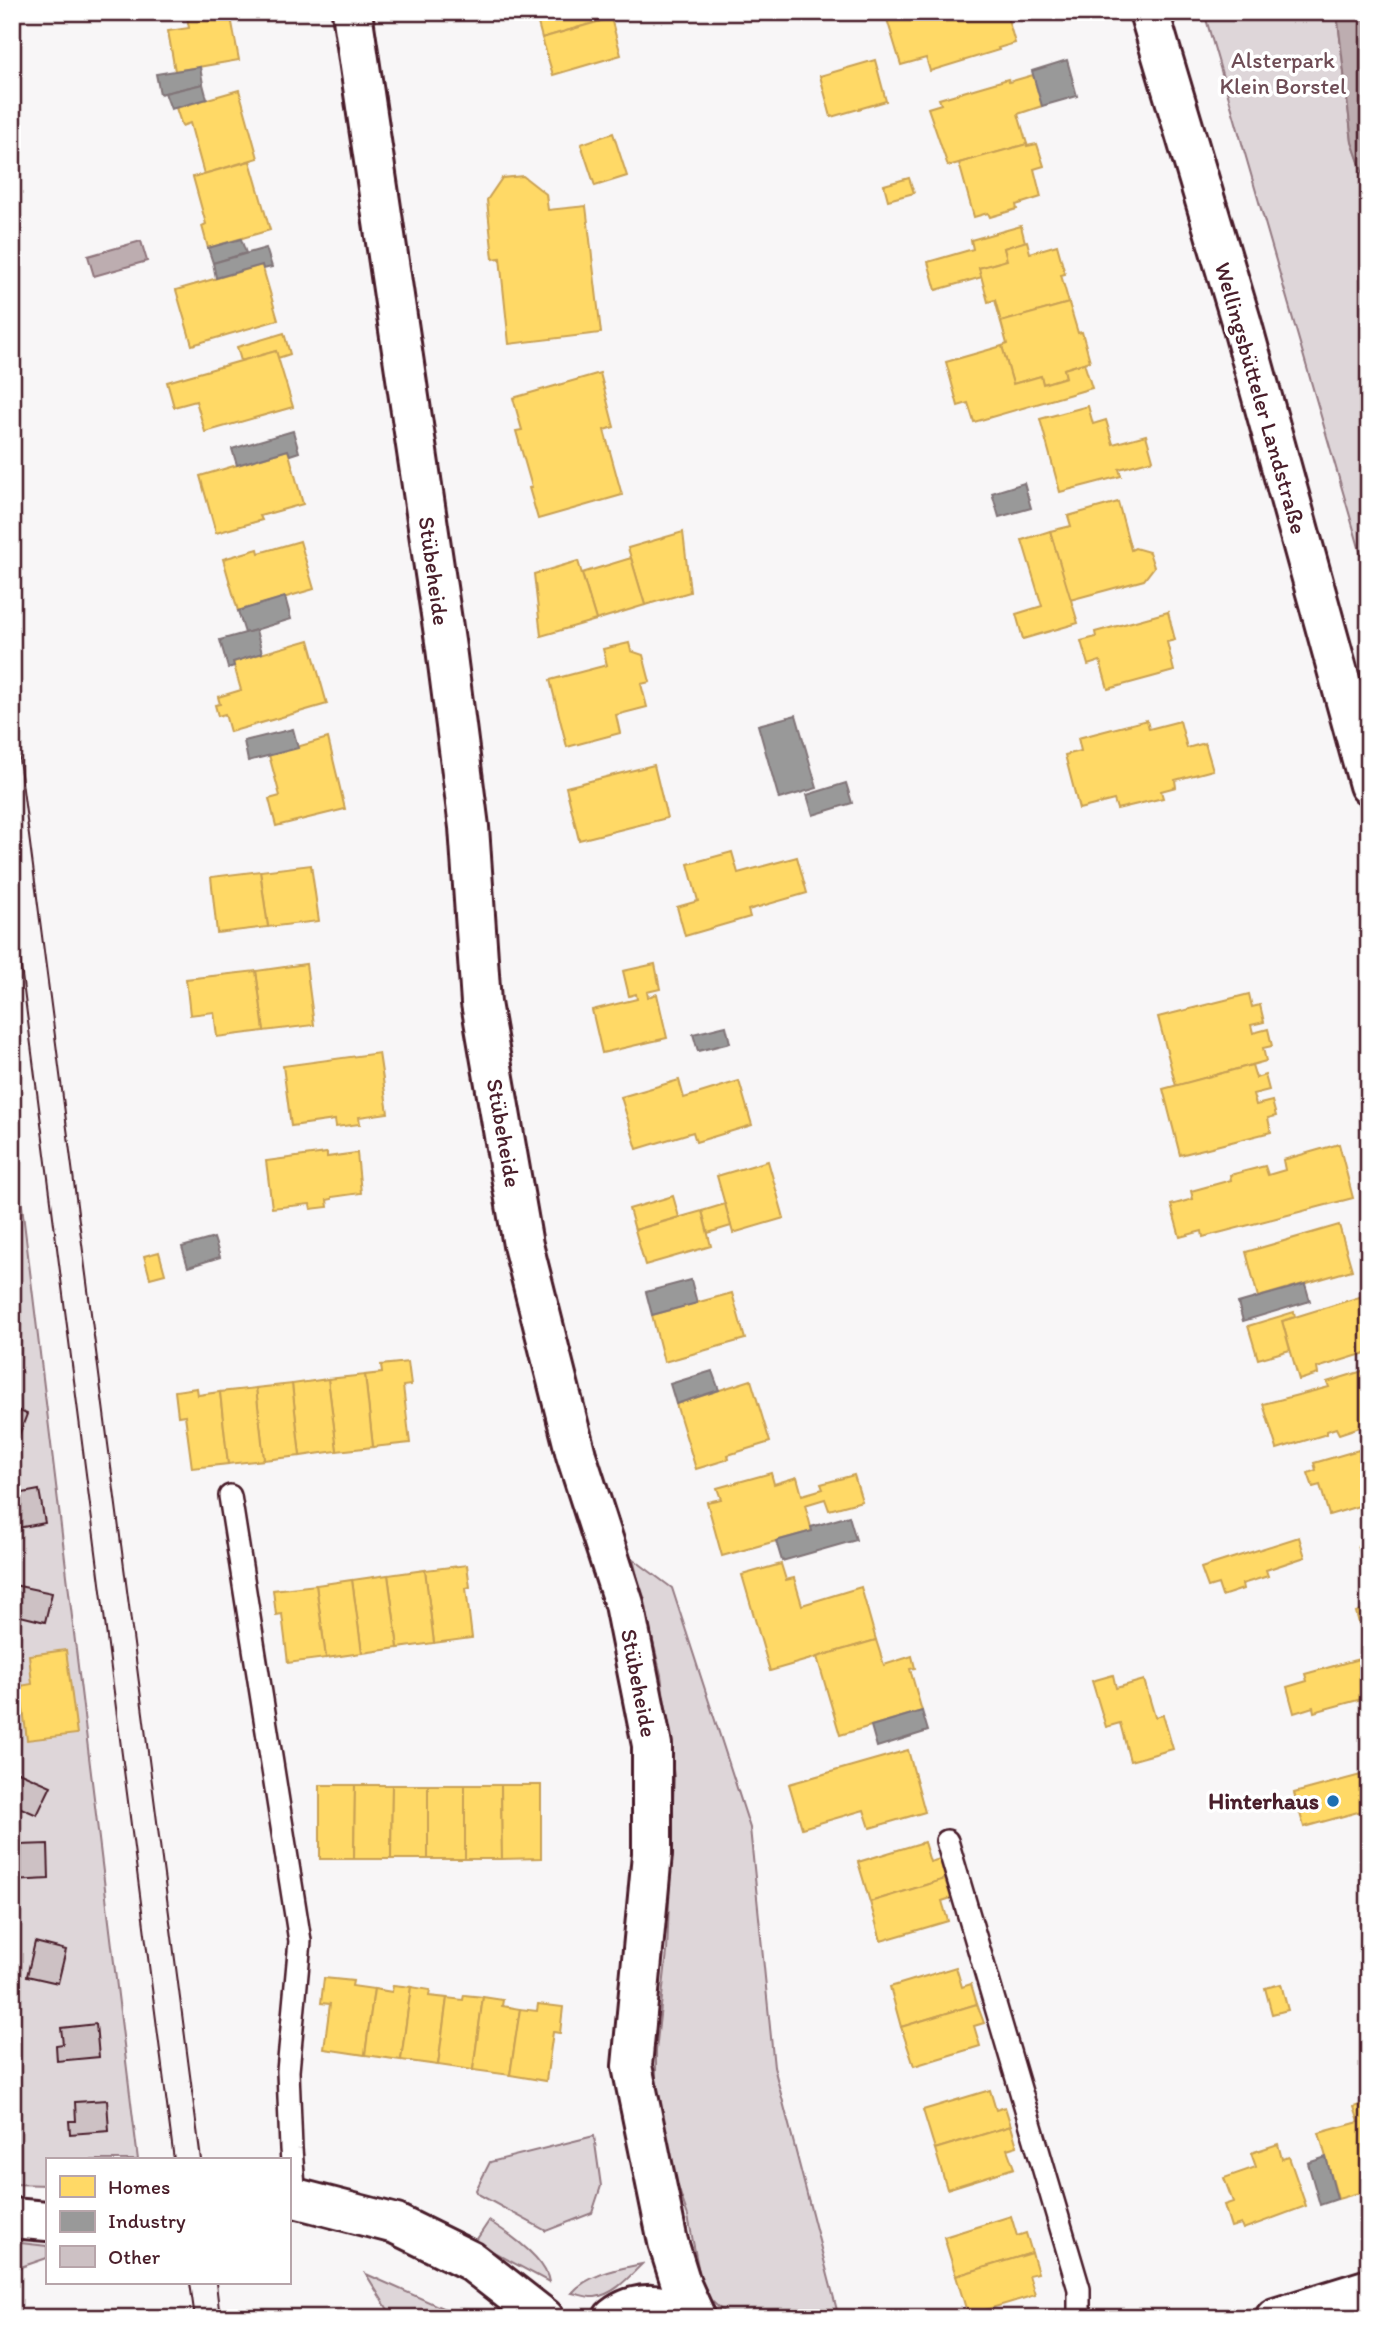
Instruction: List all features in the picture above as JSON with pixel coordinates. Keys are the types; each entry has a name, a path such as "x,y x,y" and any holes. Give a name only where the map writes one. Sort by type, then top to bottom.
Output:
{"street":[{"name":"Stübeheide","path":"352,12 448,662 469,827 481,1003 520,1232 576,1455 624,1604 652,1745 652,1854 632,2066 668,2242 682,2287 696,2318"},
{"name":"Wellingsbütteler Landstraße","path":"1149,12 1241,321 1369,785"},
{"path":"292,2199 396,2224 471,2261 544,2318"},
{"path":"12,2218 46,2221"},
{"path":"626,2312 661,2265 668,2242"},
{"path":"1275,2318 1369,2289"},
{"path":"626,2312 660,2305 681,2311 690,2318"}],"lane":[{"path":"230,1496 300,1941 288,2071 292,2199"},
{"path":"947,1841 1079,2289 1079,2318"}],"green space":[{"name":"Alsterpark Klein Borstel","path":"1204,12 1337,12 1352,142 1369,190 1369,582"},
{"path":"12,1123 138,2158 46,2158 46,2185 12,2184"},
{"path":"633,1559 672,1588 750,1828 774,2067 839,2318 730,2318 703,2293 688,2216 656,2123 656,2051 667,1952 674,1777 661,1675"},
{"path":"594,2136 601,2186 592,2213 546,2231 478,2194 476,2190 490,2162"},
{"path":"489,2221 534,2255 549,2282 475,2242"},
{"path":"12,2242 46,2246 46,2258 12,2270"},
{"path":"642,2264 621,2284 602,2295 592,2297 572,2293 595,2277"},
{"path":"366,2274 445,2309 457,2318 393,2318"}],"shaded area":[{"path":"1337,12 1369,12 1369,190 1352,142"},
{"path":"141,241 147,261 94,276 88,256"}],"building: Homes":[{"path":"186,12 230,12 239,60 175,71 168,31 189,28"},
{"path":"535,12 609,12 611,18 542,38"},
{"path":"899,12 987,12 988,15 1006,12 1015,43 930,71 926,58 901,65 886,16"},
{"path":"611,18 621,55 553,75 542,38"},
{"path":"875,60 886,101 831,117 820,76"},
{"path":"1033,75 1042,106 1018,114 1027,144 948,166 928,108 941,104 939,99 1008,79 1009,82"},
{"path":"239,90 258,158 204,174 190,123 182,126 176,108"},
{"path":"613,133 627,176 595,186 581,144"},
{"path":"1027,144 1037,144 1044,166 1034,169 1041,197 1016,205 1017,209 990,217 988,213 974,217 959,163"},
{"path":"250,161 270,230 208,248 202,226 206,224 193,177"},
{"path":"523,176 546,194 548,210 586,206 601,333 509,344 500,258 493,259 487,200 502,178"},
{"path":"909,178 914,193 888,200 884,185"},
{"path":"1021,226 1025,242 1004,248 1007,260 979,268 982,277 936,290 928,262 973,249 971,240"},
{"path":"1027,241 1030,253 1057,245 1065,274 1061,275 1069,303 1001,322 995,300 988,302 979,268 1007,260 1004,248"},
{"path":"262,265 278,320 192,345 176,290"},
{"path":"1069,303 1078,333 1082,332 1090,361 1064,369 1066,377 1043,384 1041,376 1013,384 1002,346 1007,344 1001,322"},
{"path":"284,333 290,354 278,358 276,351 241,361 237,347"},
{"path":"1002,346 1013,384 1041,376 1043,384 1066,377 1064,369 1084,363 1092,388 974,422 968,403 958,406 946,362"},
{"path":"276,351 293,407 205,432 196,401 174,407 167,382"},
{"path":"600,373 614,427 604,430 622,495 538,519 516,431 522,430 513,398"},
{"path":"1088,406 1093,424 1106,420 1113,444 1146,435 1153,460 1119,469 1121,476 1060,492 1040,419"},
{"path":"288,450 303,504 260,516 262,520 216,533 200,476"},
{"path":"1118,502 1131,550 1135,548 1149,552 1154,567 1144,580 1070,600 1050,531 1071,526 1068,516"},
{"path":"1050,531 1078,623 1023,639 1016,614 1042,606 1022,540"},
{"path":"683,532 690,592 645,605 628,548"},
{"path":"300,541 314,589 238,611 223,559 258,549 259,553"},
{"path":"631,558 645,605 596,620 582,573"},
{"path":"578,561 596,620 541,636 534,574"},
{"path":"1168,612 1175,640 1167,642 1174,671 1108,689 1100,661 1088,665 1081,641 1096,637 1095,632"},
{"path":"309,640 327,704 230,732 225,714 218,716 215,705 220,704 218,697 241,690 233,662"},
{"path":"629,643 631,651 643,655 650,682 641,684 647,707 616,715 620,733 567,747 550,680 607,665 603,649"},
{"path":"1147,720 1149,729 1180,721 1187,748 1205,743 1213,770 1175,780 1176,787 1161,791 1163,798 1117,809 1114,800 1079,809 1065,755 1081,751 1078,738"},
{"path":"328,738 345,809 276,826 269,799 280,796 269,755"},
{"path":"654,765 667,818 579,840 566,787"},
{"path":"732,852 738,873 797,857 807,893 748,910 750,917 685,936 677,907 698,901 688,864"},
{"path":"311,865 319,921 268,927 260,871"},
{"path":"260,871 268,927 217,933 211,877"},
{"path":"306,964 314,1025 264,1031 256,971"},
{"path":"655,964 660,989 647,992 648,997 657,994 667,1038 602,1053 592,1010 637,999 636,994 629,996 623,971"},
{"path":"256,971 264,1031 217,1037 214,1012 190,1015 186,979"},
{"path":"1249,994 1252,1007 1260,1005 1264,1022 1251,1025 1253,1033 1268,1029 1272,1046 1263,1048 1266,1061 1176,1086 1158,1017"},
{"path":"379,1053 388,1113 359,1117 360,1124 336,1127 335,1120 291,1126 283,1066"},
{"path":"1252,1065 1256,1078 1265,1075 1269,1090 1253,1094 1256,1105 1272,1101 1276,1116 1268,1118 1271,1132 1180,1155 1163,1089"},
{"path":"679,1080 684,1098 739,1081 752,1125 696,1142 693,1132 637,1149 621,1097"},
{"path":"1339,1144 1353,1198 1203,1237 1202,1231 1180,1237 1171,1205 1193,1199 1191,1191 1231,1180 1230,1175 1265,1166 1268,1175 1285,1170 1283,1160"},
{"path":"327,1153 327,1157 357,1153 361,1193 332,1197 327,1200 328,1207 311,1209 310,1204 272,1208 266,1161"},
{"path":"768,1161 784,1218 733,1233 717,1176"},
{"path":"673,1196 679,1217 635,1230 629,1209"},
{"path":"725,1204 731,1226 708,1233 702,1211"},
{"path":"702,1211 711,1246 645,1265 635,1230"},
{"path":"1339,1225 1352,1270 1258,1297 1246,1252"},
{"path":"159,1252 165,1274 150,1278 144,1256"},
{"path":"732,1293 745,1339 664,1362 652,1315"},
{"path":"1369,1294 1369,1352 1317,1368 1318,1374 1299,1380 1282,1321"},
{"path":"1294,1312 1295,1317 1282,1321 1290,1350 1258,1359 1248,1326"},
{"path":"408,1362 411,1385 403,1386 410,1443 373,1447 365,1375 382,1373 381,1365"},
{"path":"1369,1369 1369,1424 1339,1434 1336,1428 1327,1431 1327,1434 1277,1449 1263,1404 1329,1387 1327,1382"},
{"path":"365,1375 373,1447 337,1451 328,1379"},
{"path":"328,1379 337,1451 300,1456 292,1384"},
{"path":"751,1380 770,1442 728,1455 729,1459 696,1469 676,1404"},
{"path":"292,1384 300,1456 264,1460 256,1388"},
{"path":"197,1388 198,1395 220,1392 228,1464 192,1468 185,1415 178,1416 175,1391"},
{"path":"256,1388 264,1460 228,1464 220,1392"},
{"path":"1369,1447 1369,1503 1329,1515 1320,1485 1313,1487 1308,1473 1316,1470 1314,1463"},
{"path":"771,1473 774,1484 797,1477 802,1495 823,1489 821,1484 854,1475 862,1501 829,1510 825,1499 805,1505 812,1531 722,1556 707,1502 721,1499 717,1488"},
{"path":"1299,1537 1305,1557 1266,1570 1268,1576 1242,1584 1243,1589 1222,1596 1218,1584 1208,1587 1201,1568"},
{"path":"1369,1543 1369,1581 1358,1546"},
{"path":"781,1564 786,1580 794,1578 802,1605 861,1587 876,1640 770,1671 742,1575"},
{"path":"467,1565 470,1587 466,1588 472,1638 434,1643 425,1570"},
{"path":"425,1570 434,1643 398,1648 388,1575"},
{"path":"388,1575 398,1648 362,1653 352,1580"},
{"path":"352,1580 362,1653 326,1658 316,1585"},
{"path":"316,1585 326,1658 288,1663 282,1614 276,1615 273,1590"},
{"path":"1369,1608 1369,1636 1363,1638 1356,1612"},
{"path":"876,1640 884,1665 912,1656 915,1668 910,1669 922,1711 840,1735 817,1657"},
{"path":"66,1650 77,1734 27,1740 20,1686 32,1684 29,1655"},
{"path":"1359,1659 1362,1672 1369,1670 1369,1697 1314,1712 1313,1707 1294,1713 1287,1687 1307,1681 1305,1674"},
{"path":"1113,1675 1116,1688 1144,1680 1155,1717 1163,1715 1173,1749 1130,1761 1120,1723 1106,1727 1092,1681"},
{"path":"908,1750 925,1812 870,1828 864,1810 802,1828 789,1784"},
{"name":"Hinterhaus","path":"1368,1773 1369,1809 1304,1827 1294,1793"},
{"path":"320,1785 355,1785 354,1859 320,1859"},
{"path":"355,1785 392,1785 391,1859 354,1859"},
{"path":"392,1785 428,1785 428,1859 391,1859"},
{"path":"428,1785 465,1785 465,1859 428,1859"},
{"path":"465,1785 501,1785 502,1859 465,1859"},
{"path":"501,1785 541,1785 541,1858 502,1859"},
{"path":"924,1842 930,1862 940,1859 945,1879 870,1902 858,1862"},
{"path":"945,1879 951,1898 942,1901 948,1921 881,1941 870,1902"},
{"path":"956,1967 962,1987 971,1984 977,2004 901,2027 890,1987"},
{"path":"324,1978 353,1981 352,1986 374,1989 365,2055 324,2049 330,2004 321,2003"},
{"path":"1281,1984 1288,2010 1272,2014 1265,1988"},
{"path":"393,1985 411,1987 401,2060 365,2055 374,1989 392,1992"},
{"path":"411,1987 430,1990 429,1996 447,1998 438,2065 401,2060"},
{"path":"464,1995 483,1997 473,2070 438,2065 447,1998 463,2000"},
{"path":"483,1997 503,2000 502,2006 520,2009 510,2075 473,2070"},
{"path":"538,2004 563,2007 560,2033 553,2032 546,2081 510,2075 520,2009 537,2011"},
{"path":"977,2004 984,2023 974,2026 980,2046 914,2066 901,2027"},
{"path":"990,2090 996,2110 1005,2107 1011,2126 935,2149 923,2110"},
{"path":"1369,2102 1369,2190 1338,2199 1319,2133 1359,2122 1354,2107"},
{"path":"1011,2126 1017,2146 1007,2149 1014,2168 947,2189 935,2149"},
{"path":"1278,2144 1282,2159 1289,2157 1306,2206 1243,2229 1241,2224 1231,2227 1224,2205 1233,2202 1224,2178 1256,2167 1251,2153"},
{"path":"1011,2216 1017,2236 1026,2233 1032,2253 956,2276 944,2237"},
{"path":"1032,2253 1038,2273 1029,2275 1035,2295 968,2315 956,2276"}],"building: Industry":[{"path":"1067,60 1077,96 1042,106 1032,71"},
{"path":"200,67 203,84 160,94 156,74"},
{"path":"203,84 207,99 171,109 165,93"},
{"path":"241,239 246,253 213,263 208,248"},
{"path":"266,248 272,267 263,269 262,265 216,278 213,263"},
{"path":"293,431 299,452 290,455 288,450 237,465 232,449"},
{"path":"1024,483 1031,508 999,517 992,493"},
{"path":"285,597 291,619 245,633 238,611"},
{"path":"256,630 262,653 233,662 234,666 228,668 220,640"},
{"path":"796,715 817,788 779,799 758,725"},
{"path":"293,729 298,748 248,761 244,741"},
{"path":"846,783 852,803 813,815 807,795"},
{"path":"726,1026 730,1043 698,1051 693,1034"},
{"path":"214,1238 220,1257 188,1267 182,1247"},
{"path":"691,1280 697,1303 652,1315 646,1292"},
{"path":"1305,1284 1310,1301 1243,1321 1238,1303"},
{"path":"712,1371 719,1390 676,1404 670,1384"},
{"path":"849,1516 856,1540 782,1561 776,1541 812,1531 811,1527"},
{"path":"922,1711 928,1731 877,1747 871,1726"},
{"path":"1326,2157 1337,2199 1320,2205 1308,2163"}],"building: Other":[{"path":"12,1408 27,1414 16,1443 12,1441"},
{"path":"39,1490 45,1523 17,1528 12,1495"},
{"path":"14,1585 52,1593 45,1622 12,1614"},
{"path":"16,1771 51,1786 37,1815 12,1804 12,1779"},
{"path":"48,1844 49,1879 12,1881 12,1866 19,1865 19,1845"},
{"path":"35,1942 66,1950 58,1983 27,1976"},
{"path":"96,2024 99,2057 57,2061 56,2045 63,2044 61,2028"},
{"path":"107,2100 109,2131 70,2134 69,2121 76,2121 75,2102"}],"tram line":[{"path":"12,705 201,2158"},
{"path":"12,897 174,2158"},
{"path":"190,2284 195,2318"},
{"path":"216,2284 220,2318"}],"place":[{"name":"Hinterhaus","path":"1333,1801"}]}
